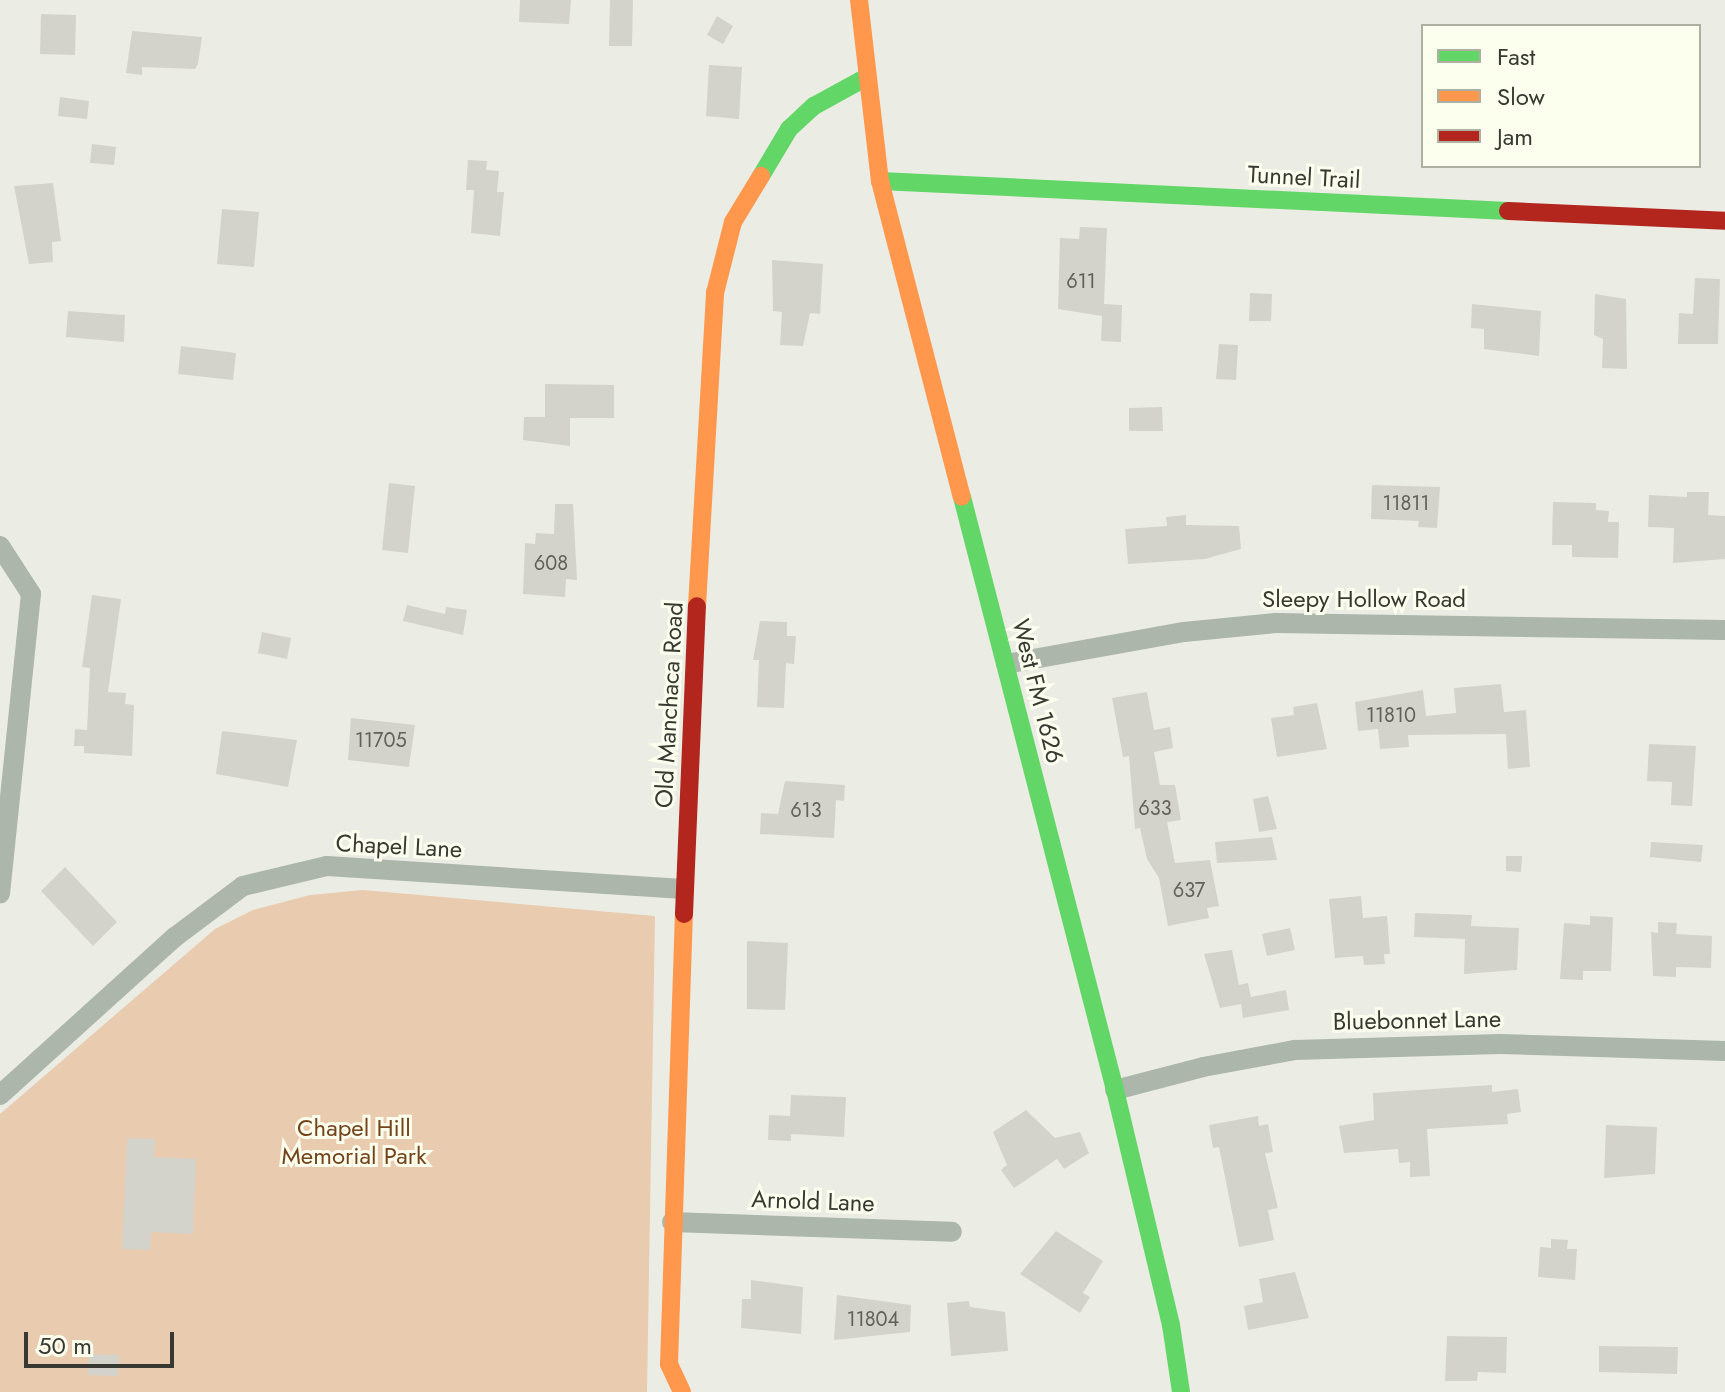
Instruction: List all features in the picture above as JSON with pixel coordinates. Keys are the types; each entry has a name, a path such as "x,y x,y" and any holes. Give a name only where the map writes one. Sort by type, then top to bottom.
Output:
{"street":[{"name":"West FM 1626","path":"859,0 880,181 1115,1090 1171,1325 1181,1392"},
{"name":"Old Manchaca Road","path":"682,1392 669,1364 672,1222 683,889 715,293 733,222 789,129 814,106 867,77"},
{"name":"Tunnel Trail","path":"880,181 1725,221"},
{"path":"0,546 31,594 0,893"},
{"name":"Sleepy Hollow Road","path":"1006,664 1184,632 1276,623 1725,630"},
{"name":"Chapel Lane","path":"0,1095 175,937 243,886 327,866 683,889"},
{"name":"Bluebonnet Lane","path":"1115,1090 1203,1067 1311,1049 1486,1043 1725,1051"},
{"name":"Arnold Lane","path":"672,1222 952,1232"}],"green space":[{"name":"Chapel Hill Memorial Park","path":"363,890 655,916 647,1392 0,1392 0,1114 215,929 253,910 310,895"}],"building":[{"path":"520,0 571,0 569,24 519,22"},
{"path":"610,0 633,0 632,46 609,46"},
{"path":"41,14 76,15 75,55 40,54"},
{"path":"717,16 733,26 723,44 707,35"},
{"path":"132,31 202,37 198,64 195,69 142,67 142,75 126,73"},
{"path":"709,65 742,67 739,119 706,116"},
{"path":"60,97 89,101 87,119 58,116"},
{"path":"92,144 116,147 114,165 90,163"},
{"path":"468,160 487,161 486,170 499,171 497,192 504,192 500,236 471,233 474,190 466,190"},
{"path":"53,183 61,241 52,242 53,262 29,264 14,186"},
{"path":"222,209 259,212 254,267 217,264"},
{"path":"1080,227 1107,228 1104,304 1122,305 1121,342 1101,341 1102,316 1058,309 1060,238 1079,239"},
{"path":"772,260 823,264 820,314 810,313 803,346 780,345 782,312 773,311"},
{"path":"1695,278 1720,279 1718,344 1678,344 1679,313 1693,314"},
{"path":"1250,293 1272,294 1271,321 1249,321"},
{"path":"1595,294 1626,299 1627,369 1602,368 1603,339 1594,335"},
{"path":"1472,304 1541,311 1539,356 1484,349 1484,329 1471,328"},
{"path":"68,311 125,315 124,342 66,337"},
{"path":"1219,344 1238,345 1236,380 1216,379"},
{"path":"181,346 236,353 233,380 178,374"},
{"path":"545,384 614,385 614,418 570,418 570,446 523,440 524,417 545,417"},
{"path":"1162,407 1163,431 1129,431 1129,408"},
{"path":"389,483 415,486 408,553 382,550"},
{"path":"1372,485 1440,487 1437,528 1418,527 1419,521 1371,519"},
{"path":"1687,492 1709,492 1708,515 1725,516 1725,559 1673,563 1674,528 1648,527 1649,495 1687,497"},
{"path":"1553,502 1596,503 1596,510 1609,511 1608,522 1619,522 1618,558 1572,557 1572,545 1552,545"},
{"path":"555,504 573,504 577,580 566,579 565,597 523,594 525,543 535,544 536,533 554,534"},
{"path":"1186,515 1186,525 1239,526 1241,549 1205,559 1128,564 1125,529 1167,526 1166,517"},
{"path":"92,595 121,599 108,692 126,693 125,704 134,705 132,756 84,753 84,746 74,746 75,729 87,730 90,668 82,667"},
{"path":"407,605 445,614 446,607 467,610 463,635 403,621"},
{"path":"760,621 787,622 787,636 796,636 794,664 786,663 784,708 757,707 759,660 753,660"},
{"path":"262,632 291,638 287,659 258,653"},
{"path":"1501,684 1504,712 1526,710 1530,767 1508,769 1506,734 1408,735 1409,747 1380,749 1378,729 1358,731 1355,702 1423,690 1426,716 1456,713 1454,688"},
{"path":"1147,692 1154,730 1170,727 1173,748 1154,752 1160,785 1175,785 1181,820 1167,822 1175,863 1210,860 1219,906 1207,908 1209,918 1168,926 1159,878 1147,859 1140,828 1135,829 1129,756 1123,757 1112,698"},
{"path":"1317,703 1327,749 1277,757 1271,718 1294,715 1293,707"},
{"path":"351,718 415,725 409,767 348,760"},
{"path":"222,731 297,740 288,787 216,774"},
{"path":"1649,744 1696,746 1692,806 1671,805 1672,782 1647,781"},
{"path":"785,781 845,785 844,801 836,800 834,838 760,834 761,813 778,814"},
{"path":"1268,796 1277,829 1259,832 1253,799"},
{"path":"1272,837 1277,860 1217,863 1215,842"},
{"path":"1651,842 1703,845 1701,862 1650,857"},
{"path":"1506,856 1522,856 1521,872 1506,871"},
{"path":"65,867 117,922 93,946 41,891"},
{"path":"1361,896 1363,918 1387,916 1390,954 1384,954 1385,964 1364,965 1363,956 1335,958 1329,899"},
{"path":"1415,913 1472,915 1471,926 1519,928 1517,970 1464,974 1465,939 1414,937"},
{"path":"1590,916 1613,917 1611,971 1583,971 1583,980 1560,979 1564,923 1590,925"},
{"path":"1658,922 1677,923 1676,934 1712,936 1711,968 1676,967 1676,977 1653,976 1651,932 1658,933"},
{"path":"1290,928 1295,950 1267,956 1262,934"},
{"path":"747,941 788,943 785,1010 747,1009"},
{"path":"1232,950 1239,985 1248,983 1251,997 1286,990 1289,1010 1243,1018 1241,1004 1220,1008 1204,954"},
{"path":"1492,1085 1492,1092 1518,1089 1521,1112 1507,1114 1508,1124 1427,1129 1430,1176 1410,1177 1410,1162 1399,1163 1398,1149 1344,1153 1339,1126 1374,1120 1373,1093"},
{"path":"791,1095 846,1097 844,1137 791,1134 791,1141 768,1140 769,1115 790,1116"},
{"path":"1026,1110 1055,1138 1080,1132 1089,1153 1064,1169 1057,1159 1014,1188 1001,1170 1007,1165 993,1132"},
{"path":"1258,1116 1259,1126 1268,1124 1273,1152 1265,1153 1278,1208 1268,1210 1274,1240 1239,1247 1219,1147 1213,1148 1209,1125"},
{"path":"1606,1125 1657,1127 1655,1174 1604,1178"},
{"path":"127,1138 155,1139 154,1157 196,1159 193,1234 151,1232 150,1250 122,1249"},
{"path":"1056,1231 1103,1261 1083,1293 1090,1297 1080,1313 1020,1274"},
{"path":"1551,1239 1568,1240 1567,1249 1577,1249 1575,1280 1538,1277 1540,1247 1551,1248"},
{"path":"1295,1272 1309,1318 1248,1330 1244,1306 1263,1302 1259,1279"},
{"path":"751,1280 803,1287 801,1334 741,1328 742,1299 751,1299"},
{"path":"837,1295 911,1305 910,1332 834,1340"},
{"path":"969,1301 970,1307 1005,1312 1008,1351 951,1356 947,1303"},
{"path":"1447,1336 1507,1337 1506,1373 1478,1372 1477,1381 1445,1381"},
{"path":"1599,1346 1678,1347 1677,1374 1599,1372"},
{"path":"89,1354 119,1355 118,1376 88,1375"}],"traffic: fast":[{"path":"761,176 789,129 814,106 867,77"},
{"path":"880,181 1508,211"},
{"path":"962,497 1115,1090 1171,1325 1181,1392"}],"traffic: slow":[{"path":"859,0 880,181 962,497"},
{"path":"697,606 715,293 733,222 761,176"},
{"path":"682,1392 669,1364 684,914"}],"traffic: jam":[{"path":"1508,211 1725,221"},
{"path":"684,914 697,606"}]}
